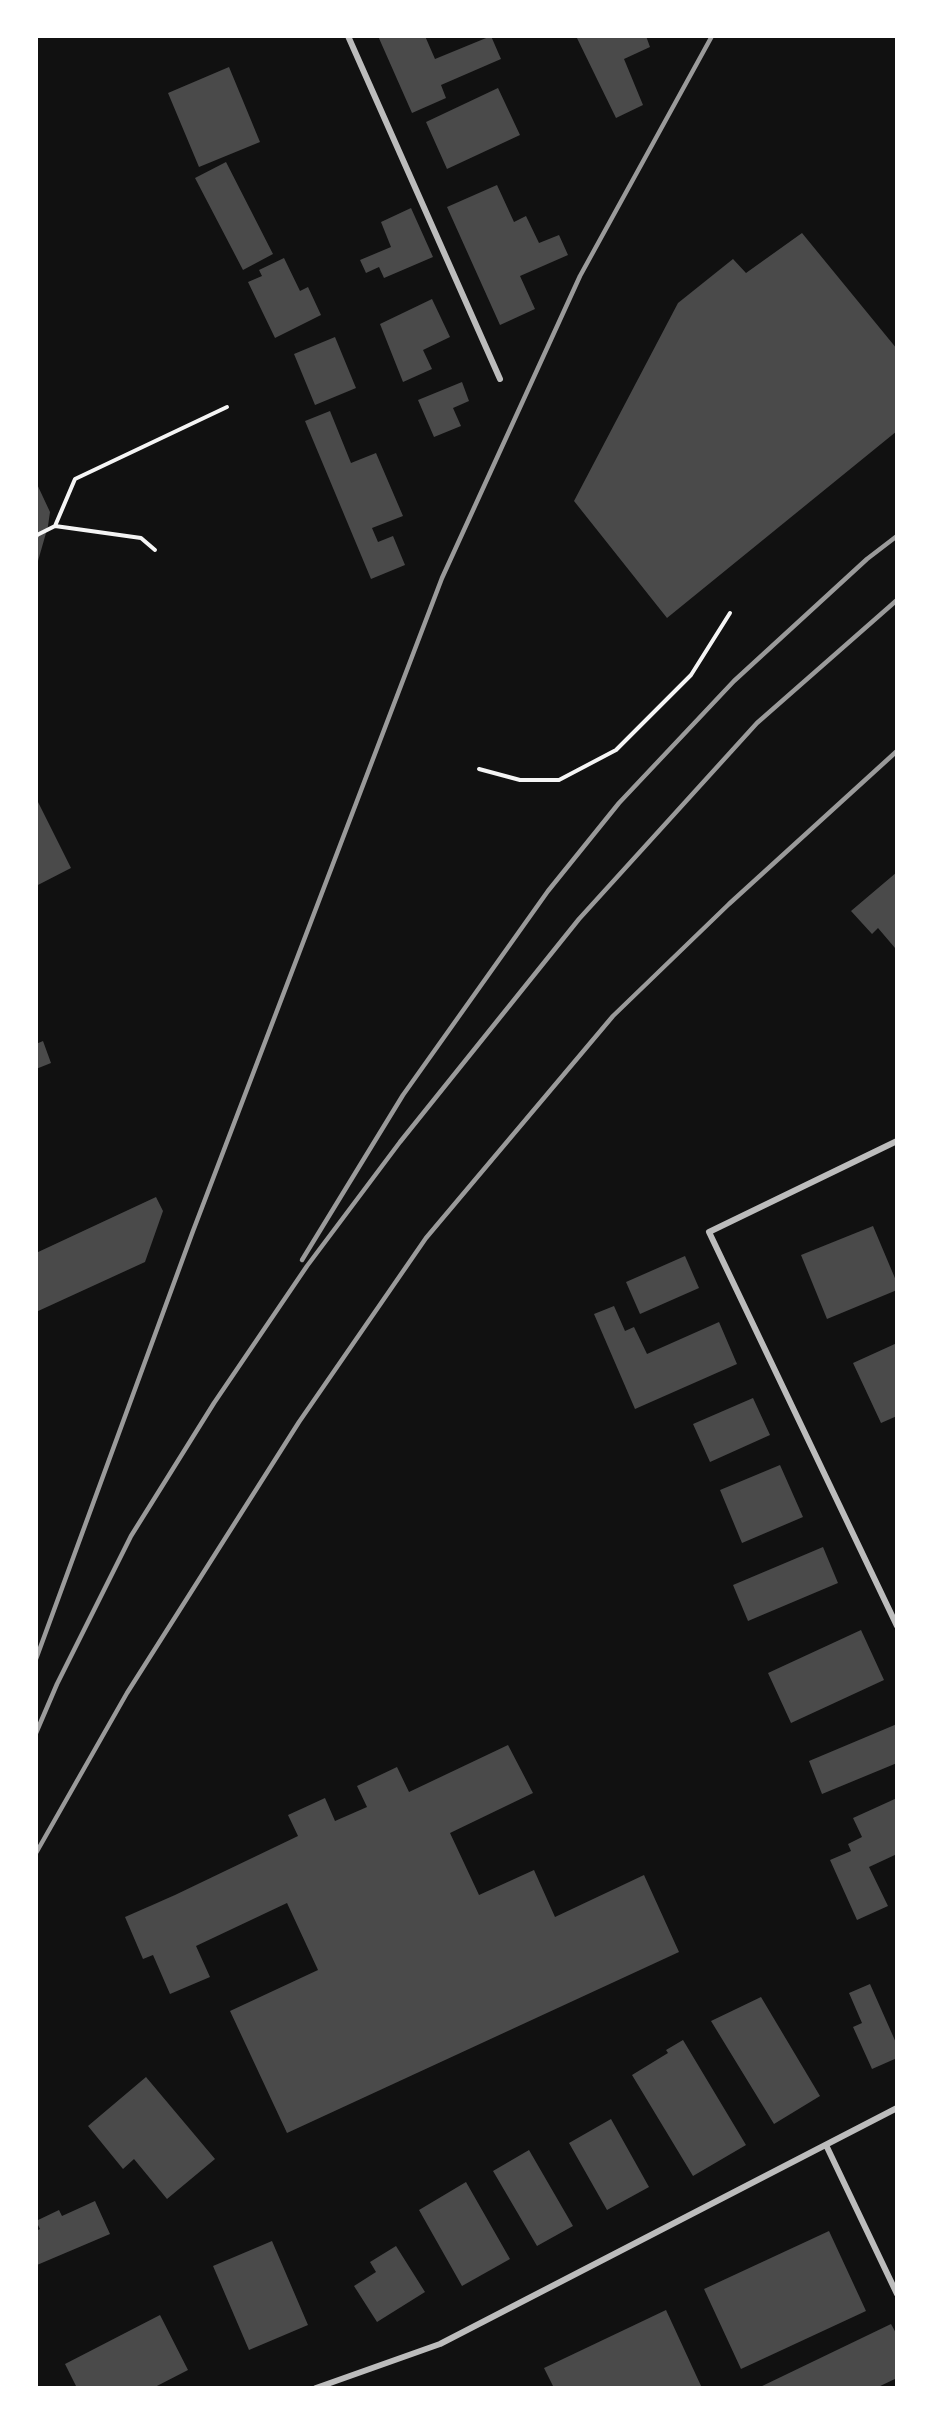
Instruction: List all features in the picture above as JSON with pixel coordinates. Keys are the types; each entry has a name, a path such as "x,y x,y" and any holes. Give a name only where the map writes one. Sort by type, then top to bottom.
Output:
{"street":[{"path":"348,36 500,379"},
{"path":"897,1141 709,1232 897,1626"},
{"path":"316,2388 440,2344 897,2108"},
{"path":"826,2145 897,2294"}],"path":[{"path":"55,526 75,479 227,407"},
{"path":"36,537 55,526 141,538 155,550"},
{"path":"479,769 520,780 559,780 616,750 691,675 730,613"}],"building":[{"path":"378,36 425,36 435,59 491,36 501,59 441,85 446,98 412,113"},
{"path":"576,36 646,36 650,47 624,59 643,105 616,118"},
{"path":"229,67 260,142 199,167 168,93"},
{"path":"498,88 520,135 447,169 426,122"},
{"path":"226,162 273,254 243,270 195,178"},
{"path":"497,185 514,222 526,216 539,243 559,235 568,255 520,276 535,309 500,325 447,207"},
{"path":"411,208 433,257 384,278 379,267 366,273 360,260 391,247 381,222"},
{"path":"802,233 897,349 897,431 667,618 574,501 678,303 733,259 746,273"},
{"path":"284,258 300,291 308,287 321,315 275,338 248,282 262,276 259,270"},
{"path":"432,299 450,337 423,350 432,369 403,382 380,324"},
{"path":"335,337 356,388 315,405 294,354"},
{"path":"462,382 469,401 453,408 461,426 434,437 418,400"},
{"path":"330,411 351,463 376,453 403,516 372,528 378,542 393,536 405,565 371,579 305,421"},
{"path":"36,482 50,512 36,568"},
{"path":"36,798 71,868 36,886"},
{"path":"897,872 897,947 895,948 878,928 872,934 851,911"},
{"path":"43,1041 51,1063 36,1069 36,1044"},
{"path":"156,1197 163,1211 145,1262 36,1312 36,1253"},
{"path":"873,1226 897,1283 897,1290 827,1319 801,1255"},
{"path":"685,1256 699,1288 640,1314 626,1282"},
{"path":"614,1306 625,1331 634,1327 647,1354 719,1322 737,1364 635,1409 594,1314"},
{"path":"897,1343 897,1416 881,1423 853,1363"},
{"path":"753,1398 770,1435 710,1462 693,1424"},
{"path":"780,1465 803,1517 742,1543 720,1490"},
{"path":"823,1547 838,1583 748,1621 733,1585"},
{"path":"861,1630 884,1680 791,1723 768,1673"},
{"path":"897,1724 897,1763 822,1794 809,1761"},
{"path":"508,1745 533,1793 450,1833 479,1895 534,1870 555,1917 644,1875 679,1952 287,2133 230,2011 318,1970 287,1903 196,1946 210,1977 170,1994 153,1955 143,1959 125,1917 298,1836 288,1815 325,1798 335,1821 367,1807 357,1786 397,1767 409,1792"},
{"path":"897,1798 897,1854 869,1867 888,1906 857,1920 830,1860 851,1851 848,1844 862,1837 853,1818"},
{"path":"870,1984 897,2045 897,2058 872,2069 853,2027 862,2023 849,1993"},
{"path":"761,1997 820,2096 774,2124 711,2021"},
{"path":"683,2040 746,2145 693,2176 632,2075 668,2053 666,2050"},
{"path":"146,2077 215,2159 167,2199 134,2159 123,2169 88,2126"},
{"path":"611,2119 649,2187 607,2210 569,2143"},
{"path":"529,2150 573,2226 537,2246 493,2171"},
{"path":"466,2182 510,2259 462,2286 419,2210"},
{"path":"95,2201 110,2234 37,2265 36,2231 40,2229 36,2221 59,2210 62,2216"},
{"path":"829,2231 866,2311 741,2369 704,2289"},
{"path":"272,2241 308,2325 249,2350 213,2266"},
{"path":"396,2246 425,2292 377,2322 354,2286 376,2272 370,2262"},
{"path":"666,2310 702,2388 554,2388 544,2368"},
{"path":"160,2315 188,2370 153,2388 77,2388 65,2364"},
{"path":"891,2324 897,2335 897,2378 876,2388 758,2388"}],"railway":[{"path":"36,1659 193,1231 442,578 580,276 712,36"},
{"path":"302,1260 403,1095 548,891 619,803 734,681 867,559 897,536"},
{"path":"36,1733 57,1684 131,1536 214,1403 307,1266 400,1142 579,919 757,723 897,600"},
{"path":"36,1853 127,1693 299,1422 426,1238 613,1016 729,904 897,751"}]}
